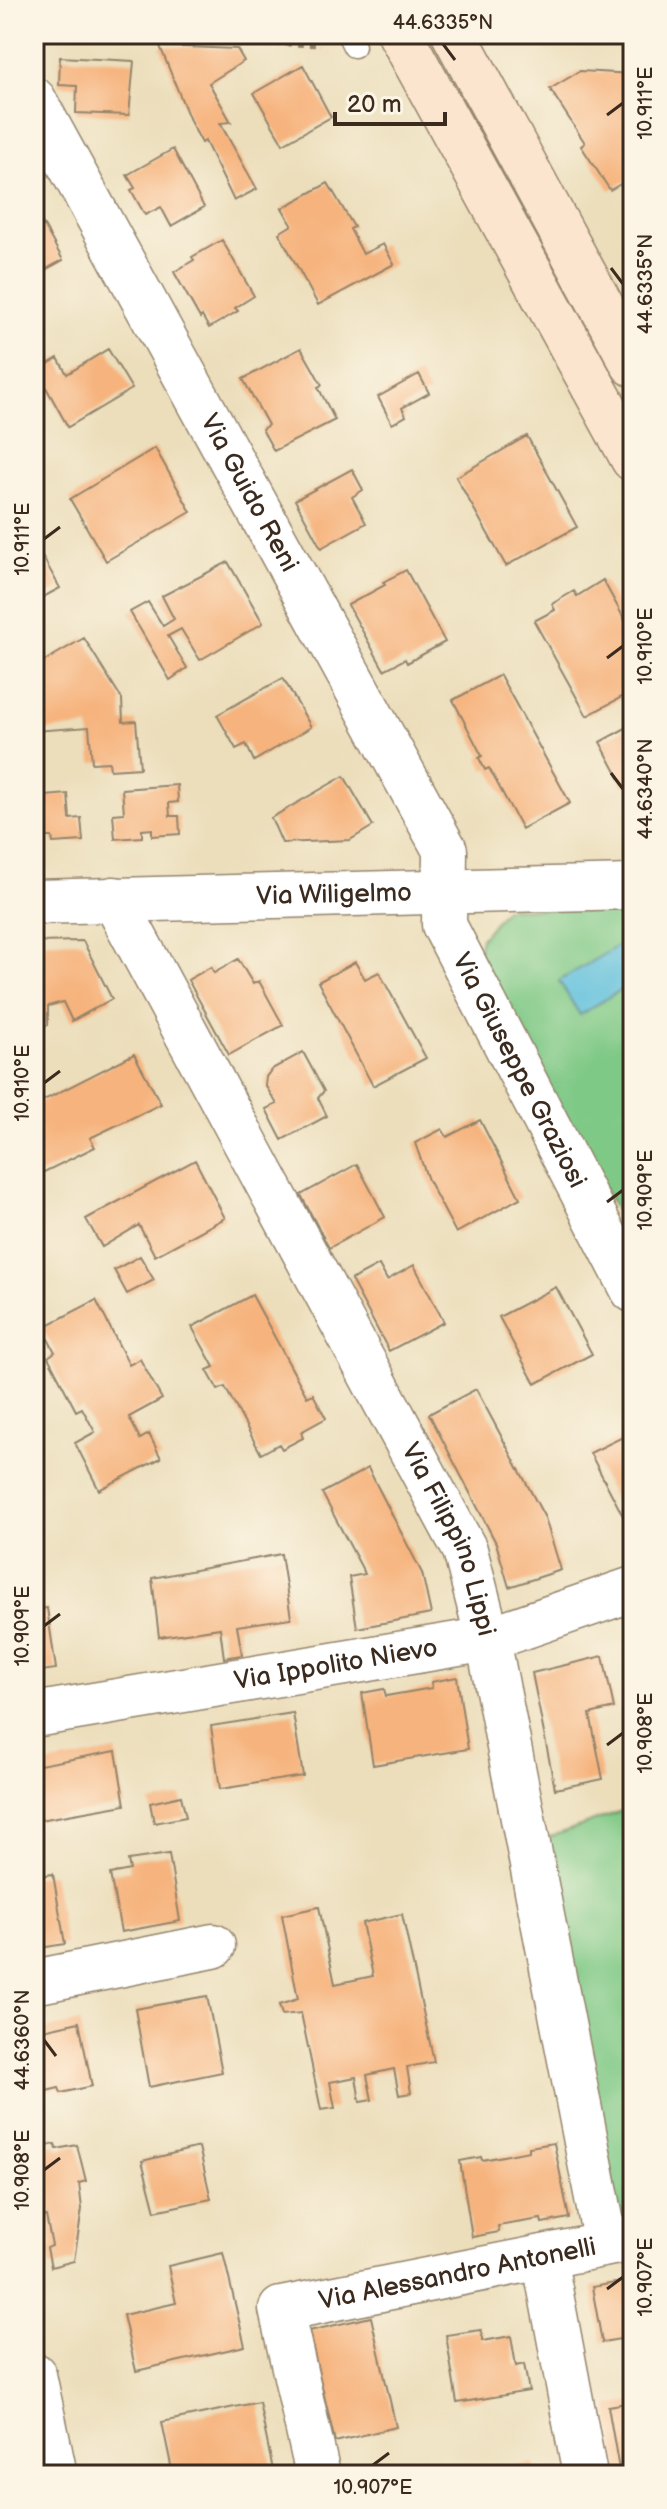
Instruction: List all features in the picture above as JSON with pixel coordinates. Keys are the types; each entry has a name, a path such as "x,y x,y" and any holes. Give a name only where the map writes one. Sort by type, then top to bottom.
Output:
{"main road":[{"path":"456,35 633,364"},
{"path":"407,47 633,459"}],"street":[{"path":"407,47 456,35"},
{"name":"Via Guido Reni","path":"34,100 445,850 445,890"},
{"name":"Via Wiligelmo","path":"34,902 633,887"},
{"name":"Via Giuseppe Graziosi","path":"445,890 444,925 633,1290"},
{"name":"Via Filippino Lippi","path":"114,899 465,1550 488,1639 620,2241"},
{"name":"Via Ippolito Nievo","path":"34,1715 488,1639 633,1589"},
{"path":"34,1982 213,1946"},
{"name":"Via Alessandro Antonelli","path":"318,2475 281,2309 620,2241"},
{"path":"544,2257 585,2475"},
{"path":"34,2375 55,2475"}],"path":[{"path":"171,34 171,40 351,40"}],"green space":[{"path":"506,908 633,911 633,1240 477,957 481,938"},
{"path":"633,1807 633,2220 618,2211 547,1838"}],"water":[{"path":"619,945 633,968 633,982 580,1015 559,981"}],"building":[{"path":"160,46 237,49 244,61 209,83 231,122 220,123 257,189 234,201 205,141 202,143 191,123"},
{"path":"60,57 134,61 129,115 76,113 77,86 59,85"},
{"path":"303,65 331,117 283,144 254,93"},
{"path":"580,71 633,74 633,177 610,190 581,146 585,143 550,89"},
{"path":"173,149 204,207 171,226 161,207 145,215 131,190 135,188 127,175"},
{"path":"328,183 354,227 350,229 363,254 383,244 394,264 318,305 279,233 292,225 282,208"},
{"path":"34,208 63,260 34,276"},
{"path":"222,240 254,296 235,308 238,311 209,328 174,272 194,260 192,257"},
{"path":"301,348 322,385 318,387 335,420 274,451 262,429 268,425 243,379"},
{"path":"108,349 132,389 68,427 37,371 58,358 67,374"},
{"path":"419,374 429,393 402,408 406,416 392,424 378,397"},
{"path":"527,436 577,527 506,566 456,477"},
{"path":"155,448 191,512 106,561 70,499"},
{"path":"352,469 363,490 352,497 366,523 321,548 295,500"},
{"path":"34,541 60,588 34,602"},
{"path":"228,562 263,623 200,660 181,629 168,636 187,668 170,680 130,612 148,602 163,626 174,619 162,596"},
{"path":"406,570 445,642 407,663 405,659 384,670 348,605"},
{"path":"603,580 633,635 633,691 587,716 534,621 555,610 552,604 574,591 577,596"},
{"path":"84,638 122,699 123,722 136,721 140,768 110,770 109,762 92,763 89,727 34,731 34,667"},
{"path":"500,675 570,803 522,829 489,768 485,770 479,758 482,756 453,700"},
{"path":"283,678 311,727 254,761 246,744 236,749 217,715"},
{"path":"633,724 633,782 624,787 600,742"},
{"path":"344,776 373,826 350,840 282,843 271,818"},
{"path":"177,785 178,802 169,803 170,816 179,816 180,834 152,836 152,829 142,830 142,837 115,839 113,814 124,813 122,789"},
{"path":"68,794 70,819 81,818 83,841 53,843 52,837 43,837 44,844 34,845 34,797"},
{"path":"83,941 112,999 72,1021 63,1002 48,1006 48,1025 34,1026 34,942"},
{"path":"238,959 253,984 259,981 283,1025 229,1055 188,980 211,967 214,973"},
{"path":"355,962 365,979 379,972 426,1058 373,1086 318,982"},
{"path":"303,1052 324,1091 318,1098 327,1116 282,1140 266,1109 277,1104 265,1085 266,1077 272,1069"},
{"path":"134,1054 161,1104 90,1138 95,1147 34,1177 34,1105"},
{"path":"480,1120 520,1198 456,1233 428,1180 415,1143 442,1129 447,1137"},
{"path":"195,1160 225,1218 155,1256 139,1225 102,1247 86,1219"},
{"path":"357,1164 385,1217 329,1248 301,1195"},
{"path":"140,1256 154,1280 127,1294 114,1270"},
{"path":"379,1265 387,1280 414,1265 444,1322 389,1351 351,1280"},
{"path":"556,1287 592,1354 535,1384 499,1317"},
{"path":"252,1295 307,1397 313,1394 326,1418 301,1432 303,1438 282,1449 279,1444 261,1454 225,1387 218,1390 207,1370 214,1367 192,1327"},
{"path":"96,1300 129,1365 140,1359 162,1399 129,1417 140,1439 149,1434 161,1458 99,1490 75,1443 95,1432 82,1408 76,1411 48,1357 55,1352 42,1328"},
{"path":"476,1389 545,1518 561,1570 509,1587 496,1543 429,1414"},
{"path":"633,1432 633,1535 590,1453"},
{"path":"368,1468 422,1573 431,1614 357,1628 349,1577 365,1574 322,1493"},
{"path":"281,1554 291,1618 237,1626 242,1655 224,1658 220,1628 159,1637 152,1578"},
{"path":"47,1608 56,1669 34,1672 34,1610"},
{"path":"603,1656 614,1708 590,1714 603,1779 555,1789 532,1673"},
{"path":"457,1677 468,1749 373,1765 362,1693 384,1689 386,1696 432,1688 431,1682"},
{"path":"293,1713 303,1776 220,1789 211,1726"},
{"path":"116,1751 125,1805 34,1821 34,1766"},
{"path":"181,1796 186,1817 154,1823 150,1803"},
{"path":"169,1854 180,1921 121,1932 110,1874 130,1870 128,1860"},
{"path":"53,1874 65,1944 34,1949 34,1877"},
{"path":"319,1907 335,1984 373,1976 362,1923 402,1914 434,2062 407,2067 411,2093 399,2095 394,2069 367,2075 372,2100 360,2102 356,2077 330,2082 335,2108 321,2110 301,2013 282,2015 279,2005 298,1999 282,1915"},
{"path":"207,1996 222,2072 149,2087 135,2009"},
{"path":"79,2022 92,2086 61,2093 59,2088 34,2094 34,2032"},
{"path":"554,2143 569,2218 498,2226 499,2232 472,2237 460,2161 529,2151 529,2147"},
{"path":"55,2144 57,2149 77,2145 86,2181 79,2183 82,2209 74,2261 51,2267 47,2248 52,2246 46,2216 41,2217 37,2195 43,2193 34,2149"},
{"path":"199,2147 211,2199 155,2211 142,2161"},
{"path":"223,2253 245,2346 136,2371 123,2315 176,2303 168,2266"},
{"path":"633,2280 633,2337 602,2342 592,2287"},
{"path":"371,2317 396,2427 335,2442 309,2331"},
{"path":"481,2330 483,2341 511,2336 516,2366 524,2364 529,2391 457,2403 446,2335"},
{"path":"259,2402 274,2475 173,2475 162,2422"},
{"path":"633,2402 633,2475 620,2475 608,2406"},
{"path":"534,2463 536,2475 475,2473"}]}
